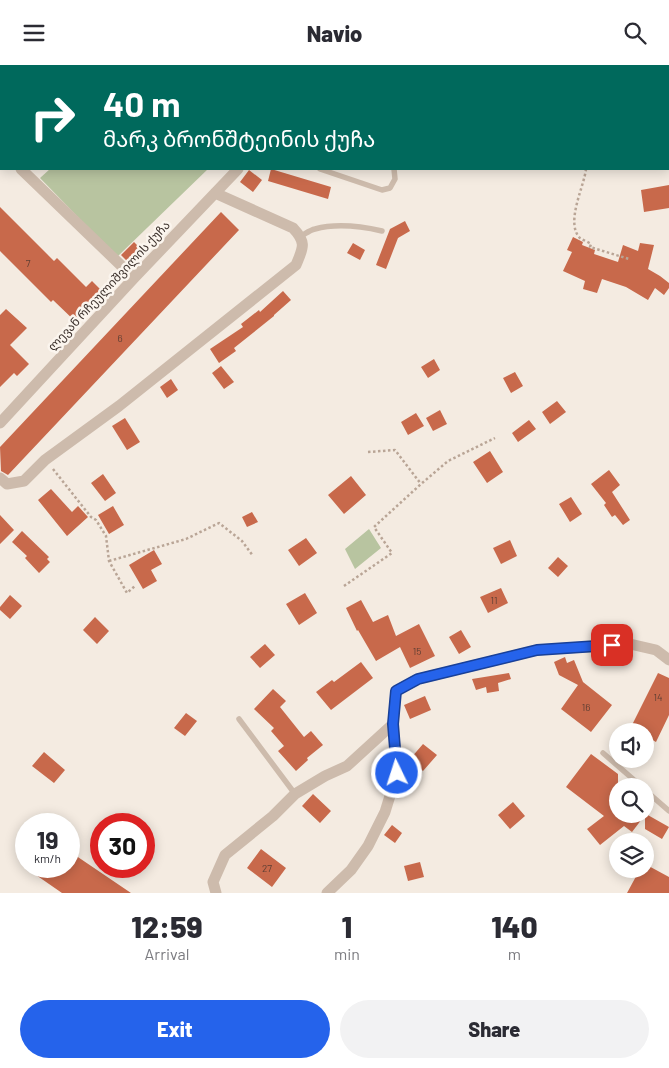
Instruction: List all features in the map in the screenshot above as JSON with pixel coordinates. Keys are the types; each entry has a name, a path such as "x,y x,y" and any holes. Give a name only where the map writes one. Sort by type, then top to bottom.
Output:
{"street":[{"path":"22,170 134,278"},
{"name":"ლევან რჩეულიშვილის ქუჩა","path":"2,418 237,170"},
{"path":"0,479 7,484 24,481 46,460 120,406 296,265 303,249 301,236 293,228 215,193"},
{"path":"327,893 351,870 368,845 385,812 397,773 393,724 396,691 418,679 537,650 630,644 656,650 669,660"},
{"path":"216,893 213,882 225,855 273,816 295,793 325,776 348,766 393,724"}],"lane":[{"path":"323,170 382,190 390,188 395,179 394,170"},
{"path":"301,236 313,229 332,226 359,226 382,231"},
{"path":"239,719 295,793"},
{"path":"603,753 632,778"},
{"path":"654,798 669,811"}],"path":[{"path":"586,170 574,213 575,228 580,238 591,244 590,247 630,259"},
{"path":"344,586 392,553 374,527 421,483 448,461 495,438"},
{"path":"368,452 395,450 421,483"},
{"path":"46,460 91,517 96,520 106,535 109,561 127,593 136,585"},
{"path":"109,561 186,539 219,523 242,541 253,556"}],"green space":[{"path":"49,170 207,170 117,257 40,178"},
{"path":"369,529 381,548 355,569 345,549"}],"building":[{"path":"249,170 262,180 253,192 240,182"},
{"path":"271,170 274,170 331,187 328,199 268,181"},
{"path":"669,185 669,208 644,212 641,190"},
{"path":"0,207 54,261 57,258 86,287 92,281 106,295 78,324 53,300 51,302 0,251"},
{"path":"221,212 239,230 8,475 1,471 0,447"},
{"path":"405,221 410,231 398,238 386,269 376,265 390,229"},
{"path":"573,237 583,242 582,245 595,250 594,254 618,262 623,245 638,251 640,243 654,245 648,269 669,283 669,288 664,295 655,288 648,300 626,287 602,279 597,293 583,289 585,281 563,271 572,252 567,250"},
{"path":"134,242 144,252 131,265 121,255"},
{"path":"353,243 365,250 360,260 347,253"},
{"path":"283,291 291,300 234,348 236,351 219,363 210,349 243,327 241,324 259,310 260,312"},
{"path":"6,309 27,328 10,345 29,364 17,376 14,373 0,387 0,315"},
{"path":"434,359 440,370 428,378 421,367"},
{"path":"221,366 234,382 224,389 212,373"},
{"path":"515,372 523,386 511,393 503,378"},
{"path":"171,379 178,390 167,398 160,387"},
{"path":"557,401 566,412 550,424 542,412"},
{"path":"440,410 447,424 433,431 426,418"},
{"path":"416,413 424,426 408,435 401,422"},
{"path":"125,418 140,442 127,450 112,426"},
{"path":"529,420 536,429 518,442 512,433"},
{"path":"490,451 503,472 487,483 473,462"},
{"path":"609,470 620,485 612,492 630,520 623,525 615,515 612,517 604,505 606,503 591,484"},
{"path":"103,474 116,493 105,501 91,483"},
{"path":"351,476 366,495 344,514 328,495"},
{"path":"51,489 72,512 78,506 88,517 67,536 38,500"},
{"path":"571,497 582,514 570,522 559,504"},
{"path":"113,506 124,525 109,534 98,515"},
{"path":"252,512 258,522 247,527 242,517"},
{"path":"0,515 14,530 0,544"},
{"path":"22,531 49,557 47,559 50,562 39,573 25,558 27,556 12,542"},
{"path":"306,538 317,553 299,566 288,550"},
{"path":"510,540 517,556 501,564 493,548"},
{"path":"154,550 162,564 151,570 157,581 143,589 129,565"},
{"path":"558,557 568,566 558,577 548,568"},
{"path":"501,588 508,603 488,613 480,597"},
{"path":"305,593 317,613 299,625 286,604"},
{"path":"10,595 22,606 10,619 0,610 0,607"},
{"path":"361,600 373,622 388,615 396,636 419,624 435,656 410,668 400,647 376,661 357,631 346,608"},
{"path":"95,617 109,631 97,644 83,630"},
{"path":"461,630 471,647 459,654 449,637"},
{"path":"265,644 275,655 260,668 250,657"},
{"path":"565,657 567,663 574,660 583,682 612,705 591,732 561,709 578,685 559,675 554,662"},
{"path":"361,662 373,678 331,710 316,692 332,680 334,682"},
{"path":"509,673 511,679 498,683 499,691 487,693 486,687 476,690 472,679"},
{"path":"658,673 669,678 669,715 656,742 654,741 654,723 633,723"},
{"path":"273,689 286,701 280,707 304,737 311,731 323,745 307,758 308,760 296,771 278,751 284,746 271,731 274,728 254,709"},
{"path":"425,696 431,710 410,719 404,705"},
{"path":"186,713 197,721 185,736 174,728"},
{"path":"423,744 437,755 423,771 410,759"},
{"path":"44,752 65,770 54,783 32,766"},
{"path":"591,754 618,774 618,778 609,778 609,823 639,823 632,832 624,826 615,833 609,833 609,838 600,845 587,829 604,816 566,787"},
{"path":"313,794 331,811 320,823 302,806"},
{"path":"513,802 525,816 510,829 498,815"},
{"path":"654,819 669,827 662,839 645,829 645,823 654,823"},
{"path":"392,825 402,833 395,843 384,835"},
{"path":"261,849 286,868 272,887 247,868"},
{"path":"80,858 90,865 90,878 109,878 131,893 62,893 40,878 80,878"},
{"path":"420,862 424,877 408,881 404,866"},
{"path":"654,869 669,877 669,893 627,893 635,878 654,878"}],"route":[{"path":"397,773 393,724 396,691 418,679 537,650 612,645"}]}
